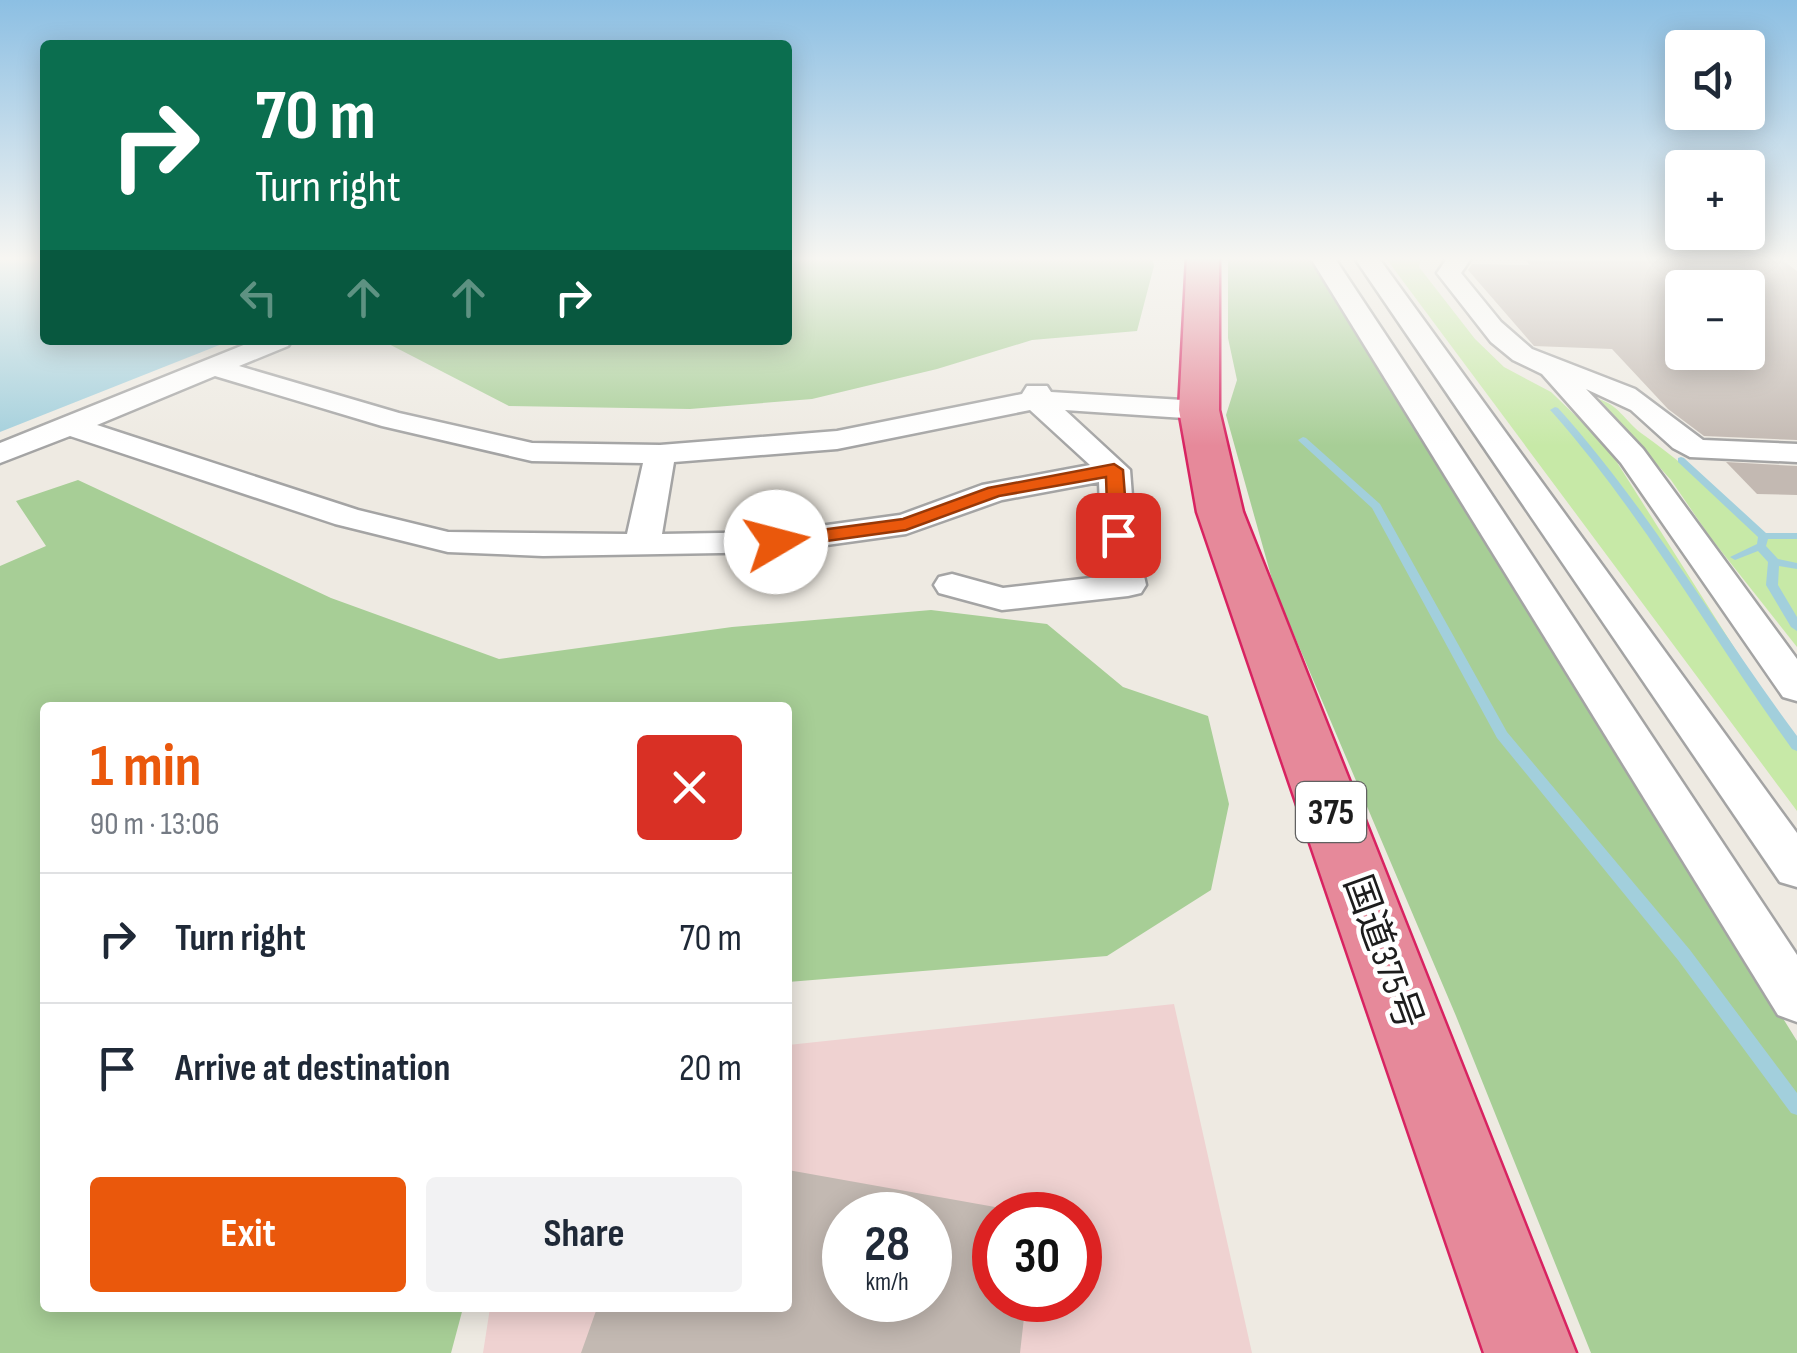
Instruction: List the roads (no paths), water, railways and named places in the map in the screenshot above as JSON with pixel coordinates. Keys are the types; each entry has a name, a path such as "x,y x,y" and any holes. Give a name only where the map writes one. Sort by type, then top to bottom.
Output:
{"highway":[{"name":"国道375号","path":"1201,320 1199,410 1220,512 1530,1353"}],"street":[{"path":"1362,320 1797,999"},
{"path":"1410,320 1797,869"},
{"path":"1489,320 1509,345 1549,367 1614,389 1643,405 1686,446 1700,450 1797,453"},
{"path":"0,454 267,345"},
{"path":"1549,367 1632,456 1797,688"},
{"path":"213,368 392,420 532,452 660,454 837,440 1038,390 1199,410"},
{"path":"952,585 1002,599 1128,585 1118,535 1114,470 1038,390"},
{"path":"70,426 347,517 448,542 543,546 643,541 776,542 906,524 994,492 1114,470"},
{"path":"643,541 660,454"}],"water":[{"path":"0,320 40,320 40,345 219,345 0,432"}],"waterway":[{"path":"1555,410 1621,489 1797,746"},
{"path":"1303,440 1376,506 1502,735 1684,955 1797,1107"},
{"path":"1681,460 1763,536"},
{"path":"1762,544 1763,536"},
{"path":"1763,536 1797,536"},
{"path":"1735,557 1760,546 1774,562"},
{"path":"1774,562 1797,566"},
{"path":"1774,562 1772,585 1797,627"}]}
